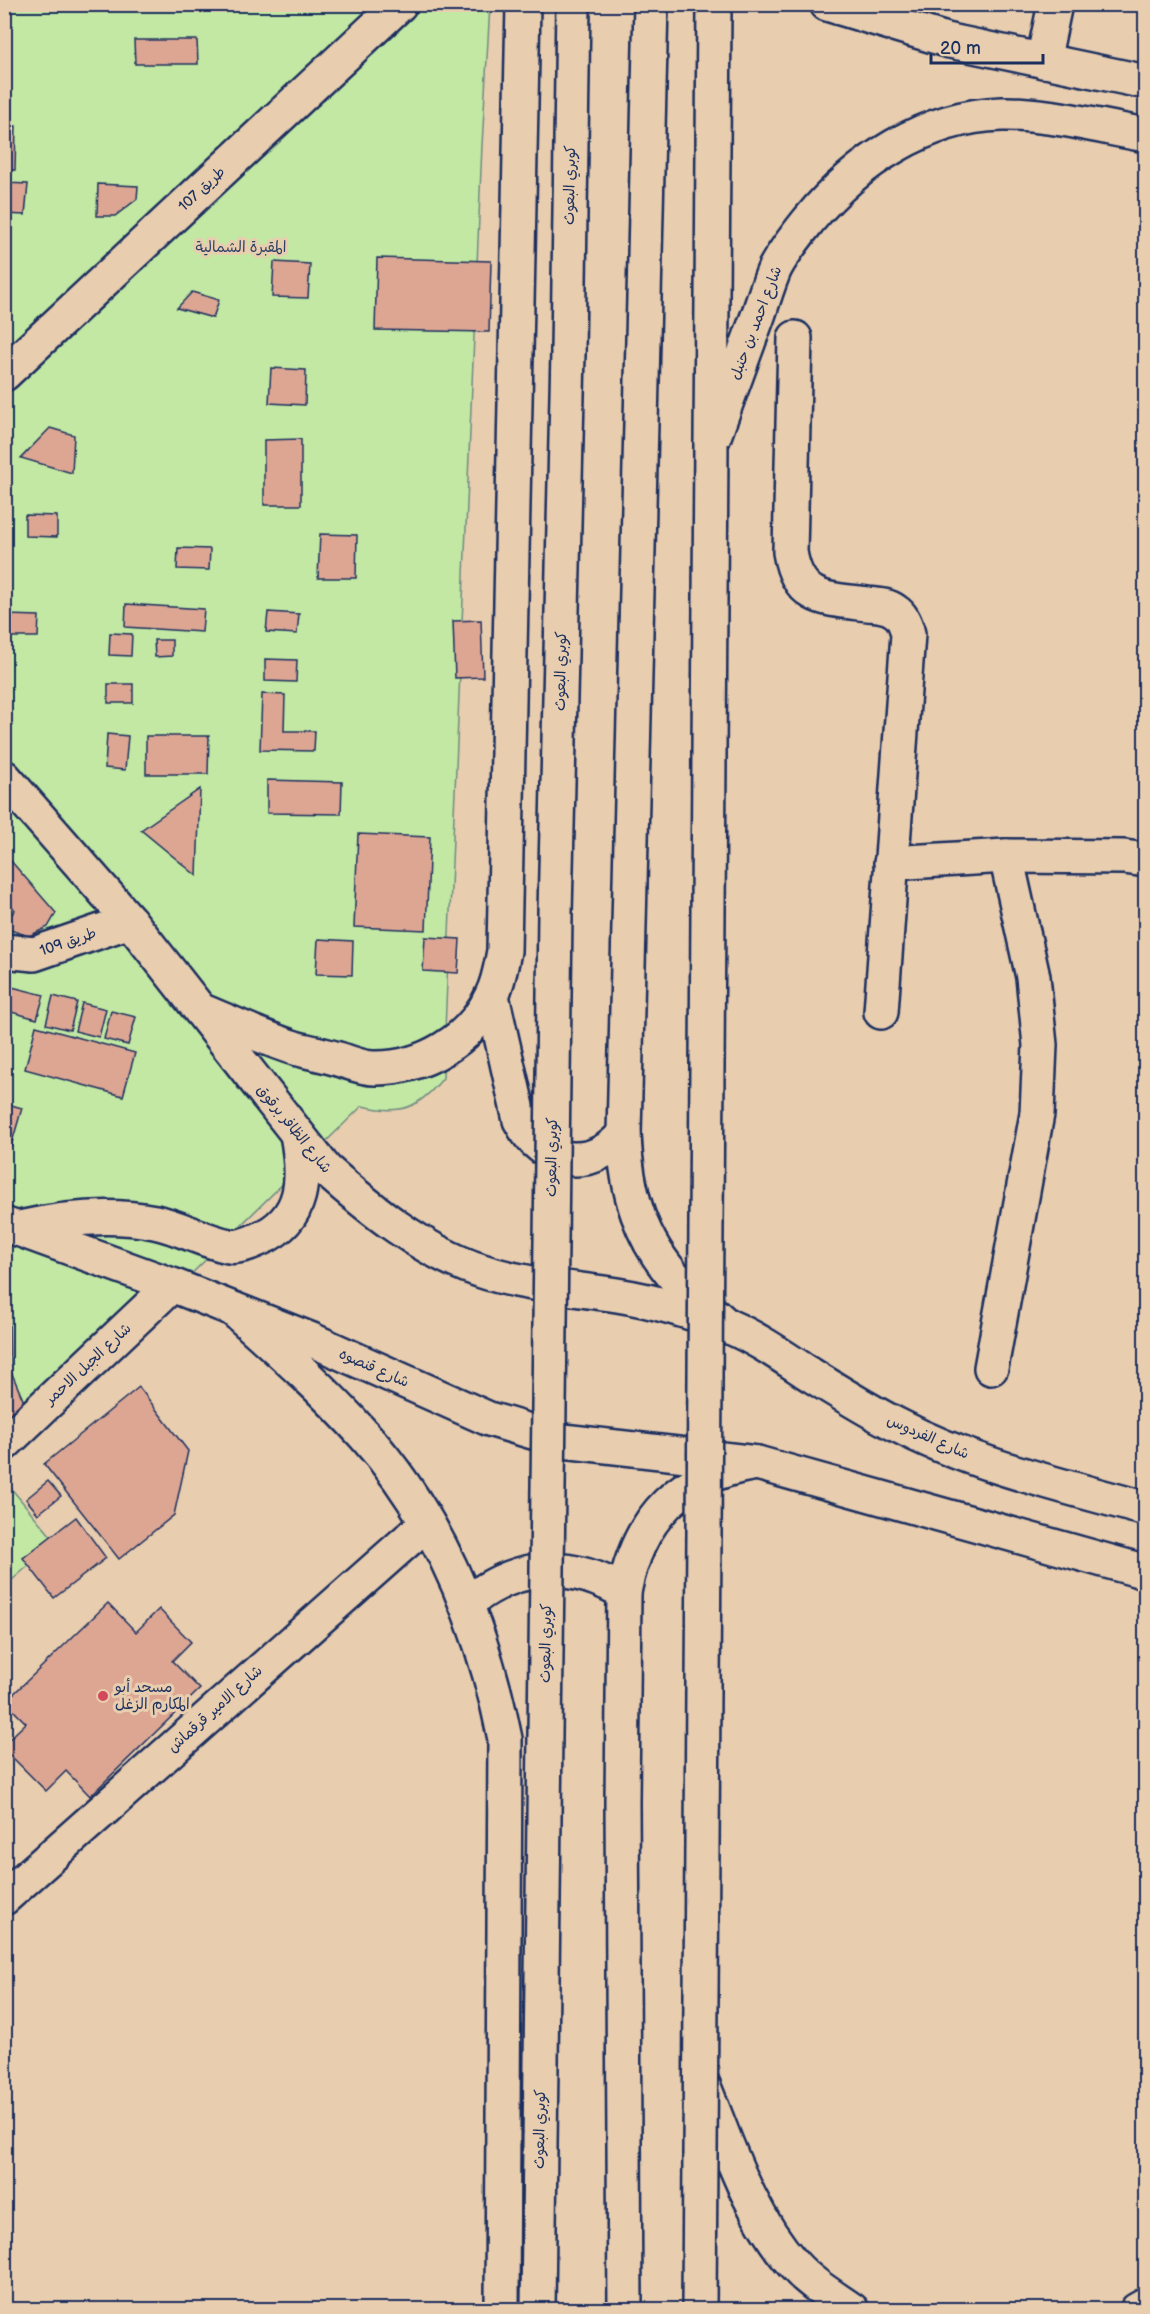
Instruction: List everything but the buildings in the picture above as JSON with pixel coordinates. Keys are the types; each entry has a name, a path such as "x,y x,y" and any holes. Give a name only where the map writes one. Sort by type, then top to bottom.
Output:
{"main road":[{"name":"طريق 107","path":"4,374 400,4"},
{"path":"200,1010 297,1048 371,1068 396,1067 443,1050 463,1034 480,1016 492,996 500,973 504,951 523,4"},
{"name":"كوبري البعوث","path":"538,2310 555,913 568,352 573,4"},
{"path":"651,4 624,1134 627,1178 643,1230 659,1258 680,1283 728,1327"},
{"path":"699,2310 714,4"},
{"path":"827,4 950,42 1146,82"},
{"path":"1043,61 1055,4"},
{"name":"شارع احمد بن حنبل","path":"711,444 775,268 797,235 822,204 852,176 885,152 921,131 948,122 994,114 1031,115 1146,135"},
{"path":"795,338 790,552 793,570 802,585 817,596 882,605 895,611 904,621 908,634 881,1012"},
{"name":"شارع الظافر برقوق","path":"4,777 130,921 325,1169 386,1219 433,1248 477,1269 513,1280 620,1296 668,1306 728,1327"},
{"path":"891,863 1006,856 1124,857 1146,860"},
{"path":"991,1368 1037,1114 1040,1045 1033,977 1006,856"},
{"name":"طريق 109","path":"4,951 34,954 130,921"},
{"path":"492,996 520,1120 533,1141 553,1155 568,1159 585,1159 613,1146 624,1134"},
{"path":"12,1226 75,1218 130,1219 156,1222 231,1246 250,1244 267,1236 282,1224 293,1209 300,1192 303,1173 297,1134"},
{"name":"شارع قنصوه","path":"12,1226 312,1340 489,1419 563,1441 757,1463"},
{"name":"شارع الجبل الاحمر","path":"5,1442 172,1285"},
{"path":"233,1309 310,1378 366,1437 397,1476 447,1559 467,1603 486,1658 505,1739 502,2310"},
{"name":"شارع الفردوس","path":"728,1327 762,1342 808,1373 897,1425 950,1450 1006,1470 1146,1509"},
{"path":"625,2310 622,1803 624,1592 629,1567 638,1543 651,1522 667,1503 687,1487 708,1475 732,1467 757,1463 1146,1572"},
{"name":"شارع الامير قرقماش","path":"4,1898 427,1523"},
{"path":"467,1603 484,1589 503,1580 545,1569 587,1574 606,1581 624,1592"},
{"path":"702,2082 750,2200 770,2235 795,2266 825,2292 852,2310"},
{"path":"1137,2310 1146,2305"}],"green space":[{"name":"المقبرة الشمالية","path":"5,5 490,5 482,145 443,1078 425,1097 408,1107 388,1110 362,1106 113,1351 5,1450"},
{"path":"4,1480 56,1542 5,1586 4,1586"}],"place":[{"name":"مسجد أبو المكارم الزغل","path":"103,1696"}]}
